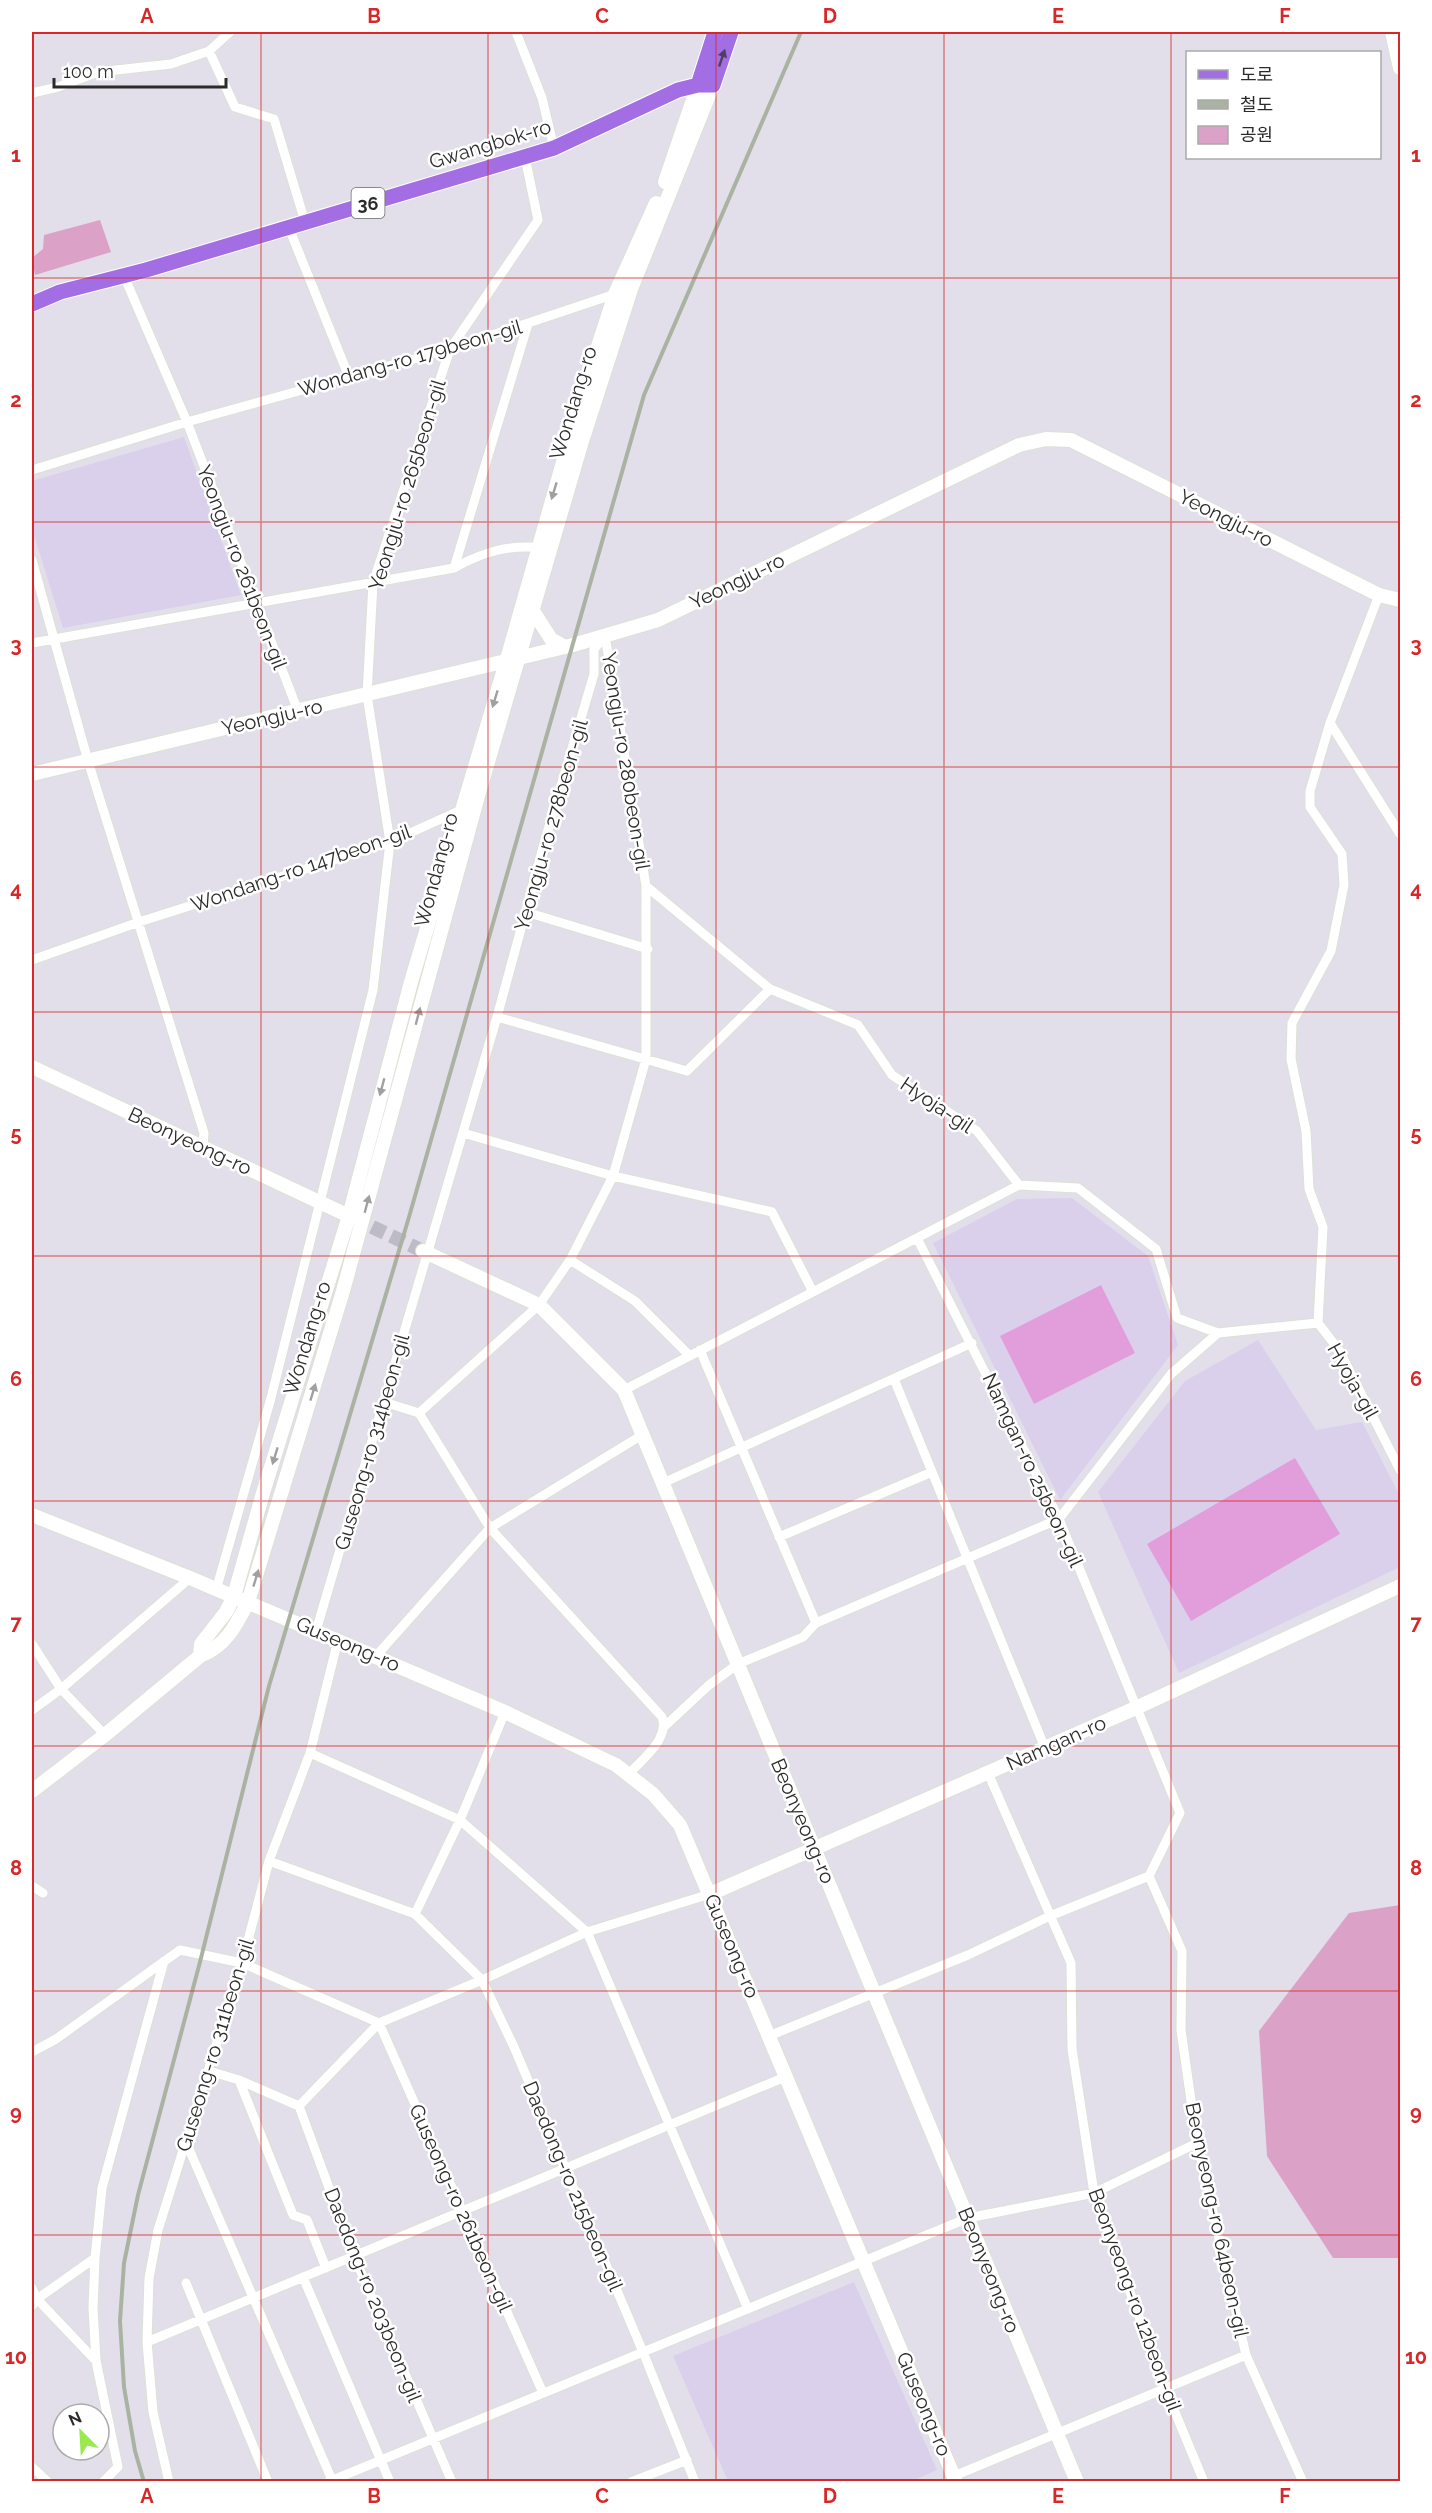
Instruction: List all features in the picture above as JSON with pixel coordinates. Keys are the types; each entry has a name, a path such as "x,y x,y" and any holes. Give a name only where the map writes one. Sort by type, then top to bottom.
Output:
{"main road":[{"name":"Wondang-ro","path":"200,1656 201,1644 226,1612 234,1596 263,1493 349,1216 407,993 461,810 514,658 533,611 544,548 582,441 631,289 706,85 715,32"},
{"name":"Wondang-ro","path":"32,1791 105,1735 200,1656 214,1651 234,1629 248,1602 343,1291 615,294 731,32"},
{"path":"1392,32 1401,68"},
{"name":"Gwangbok-ro","path":"32,300 289,228 554,148 660,97 678,90 706,85"},
{"name":"Yeongju-ro","path":"32,774 565,647 658,620 1019,445 1046,439 1071,440 1379,595 1401,600"},
{"path":"533,611 551,639 565,647"},
{"name":"Beonyeong-ro","path":"32,1067 349,1216"},
{"name":"Beonyeong-ro","path":"425,1252 539,1305 624,1390 1077,2481"},
{"name":"Guseong-ro","path":"32,1515 316,1630 505,1712 616,1766 653,1794 680,1825 955,2479"},
{"name":"Namgan-ro","path":"710,1894 1138,1707 1401,1586"},
{"path":"941,2481 955,2479"}],"street":[{"path":"32,93 58,87 99,72 171,64 209,51 231,32"},
{"path":"516,32 542,98 554,148"},
{"path":"209,51 235,107 274,119 305,222"},
{"name":"Yeongju-ro 265beon-gil","path":"216,1590 271,1398 373,990 390,842 366,695 373,583 450,349 538,220 525,157"},
{"path":"289,228 349,377"},
{"name":"Yeongju-ro 261beon-gil","path":"124,276 187,422 298,711"},
{"name":"Wondang-ro 179beon-gil","path":"32,470 187,422 450,349 631,289"},
{"path":"454,568 528,324"},
{"path":"32,643 454,568 480,554 500,549 544,548"},
{"path":"32,560 88,761 204,1133 203,1147"},
{"path":"1318,1323 1323,1227 1310,1189 1306,1131 1291,1059 1292,1023 1331,951 1344,885 1342,854 1310,807 1310,791 1330,723 1379,595"},
{"name":"Yeongju-ro 280beon-gil","path":"419,1413 539,1305 570,1260 613,1176 646,1059 648,949 646,886 605,636"},
{"name":"Yeongju-ro 278beon-gil","path":"463,1133 594,674 594,649 605,636"},
{"path":"1330,723 1401,834"},
{"name":"Wondang-ro 147beon-gil","path":"32,960 139,922 390,842 461,810"},
{"name":"Hyoja-gil","path":"646,886 770,989 858,1025 892,1075 977,1131 1019,1185 1078,1188 1156,1249 1177,1317 1218,1333 1318,1323 1339,1350 1401,1470"},
{"path":"526,912 648,949"},
{"path":"497,1017 687,1071 770,989"},
{"path":"463,1133 613,1176 771,1212 813,1292"},
{"name":"Guseong-ro 314beon-gil","path":"316,1630 384,1402 425,1252 463,1133"},
{"path":"624,1390 1019,1185"},
{"name":"Namgan-ro 25beon-gil","path":"917,1238 1059,1519 1138,1707"},
{"path":"570,1260 635,1301 690,1356"},
{"path":"628,1775 661,1738 665,1726 709,1685 738,1664 803,1637 816,1623 1059,1519 1172,1374 1218,1333"},
{"path":"663,1483 972,1343"},
{"path":"700,1350 816,1623"},
{"path":"894,1379 1045,1748"},
{"path":"384,1402 419,1413 490,1528 565,1612 637,1687 662,1717 665,1726"},
{"path":"376,1656 490,1528 642,1435"},
{"path":"779,1537 932,1472"},
{"path":"32,1710 62,1689 190,1578"},
{"name":"Guseong-ro 311beon-gil","path":"169,2481 153,2412 147,2342 152,2258 158,2230 242,1963 269,1861 310,1753 338,1640"},
{"path":"32,1644 62,1689 105,1735"},
{"path":"770,2036 968,1955 1050,1916 1149,1876 1180,1813 1138,1707"},
{"path":"416,1914 460,1820 505,1712"},
{"path":"310,1753 460,1820 587,1932 747,2309"},
{"name":"Beonyeong-ro 12beon-gil","path":"988,1773 1071,1963 1072,2049 1094,2193 1165,2388 1204,2481"},
{"name":"Daedong-ro 215beon-gil","path":"269,1861 416,1914 482,1980 514,2047 695,2481"},
{"name":"Beonyeong-ro 64beon-gil","path":"1149,1876 1182,1951 1181,2030 1197,2143 1246,2355 1303,2481"},
{"path":"32,1886 43,1893"},
{"path":"209,2071 239,2080 299,2106 379,2023 482,1980 587,1932 710,1894"},
{"path":"32,2052 56,2039 180,1950 242,1963 379,2023"},
{"path":"103,2481 118,2468 96,2361 93,2308 102,2188 164,1961"},
{"name":"Guseong-ro 261beon-gil","path":"379,2023 543,2393"},
{"path":"147,2342 785,2077"},
{"path":"239,2080 293,2215 307,2220 326,2268"},
{"name":"Daedong-ro 203beon-gil","path":"299,2106 354,2256 452,2481"},
{"path":"186,2142 255,2297 330,2481 968,2218 1094,2193 1197,2143"},
{"path":"34,2303 95,2258"},
{"path":"303,2277 390,2481"},
{"path":"186,2283 268,2481"},
{"path":"32,2288 34,2303 96,2361"},
{"path":"955,2479 1246,2355"},
{"path":"631,2481 687,2460"},
{"path":"32,2467 48,2481"}],"shaded area":[{"path":"184,437 241,595 63,628 32,529 32,481"},
{"path":"1072,1198 1148,1256 1178,1345 1060,1500 933,1243 1017,1199"},
{"path":"1101,1285 1135,1353 1034,1404 1000,1336"},
{"path":"1258,1340 1316,1430 1362,1422 1400,1496 1400,1567 1179,1673 1098,1492 1185,1381"},
{"path":"1295,1458 1340,1534 1191,1621 1147,1544"},
{"path":"854,2282 937,2470 912,2481 728,2481 673,2356"}],"green space":[{"path":"100,220 111,252 35,275 32,258 43,249 44,235"},
{"path":"1400,1905 1400,2258 1333,2258 1267,2156 1259,2031 1349,1913"}],"tunnel":[{"path":"353,1218 423,1251"}],"railway":[{"path":"144,2482 135,2451 124,2387 120,2321 124,2263 138,2195 200,1962 269,1686 409,1217 644,395 801,32"}]}
